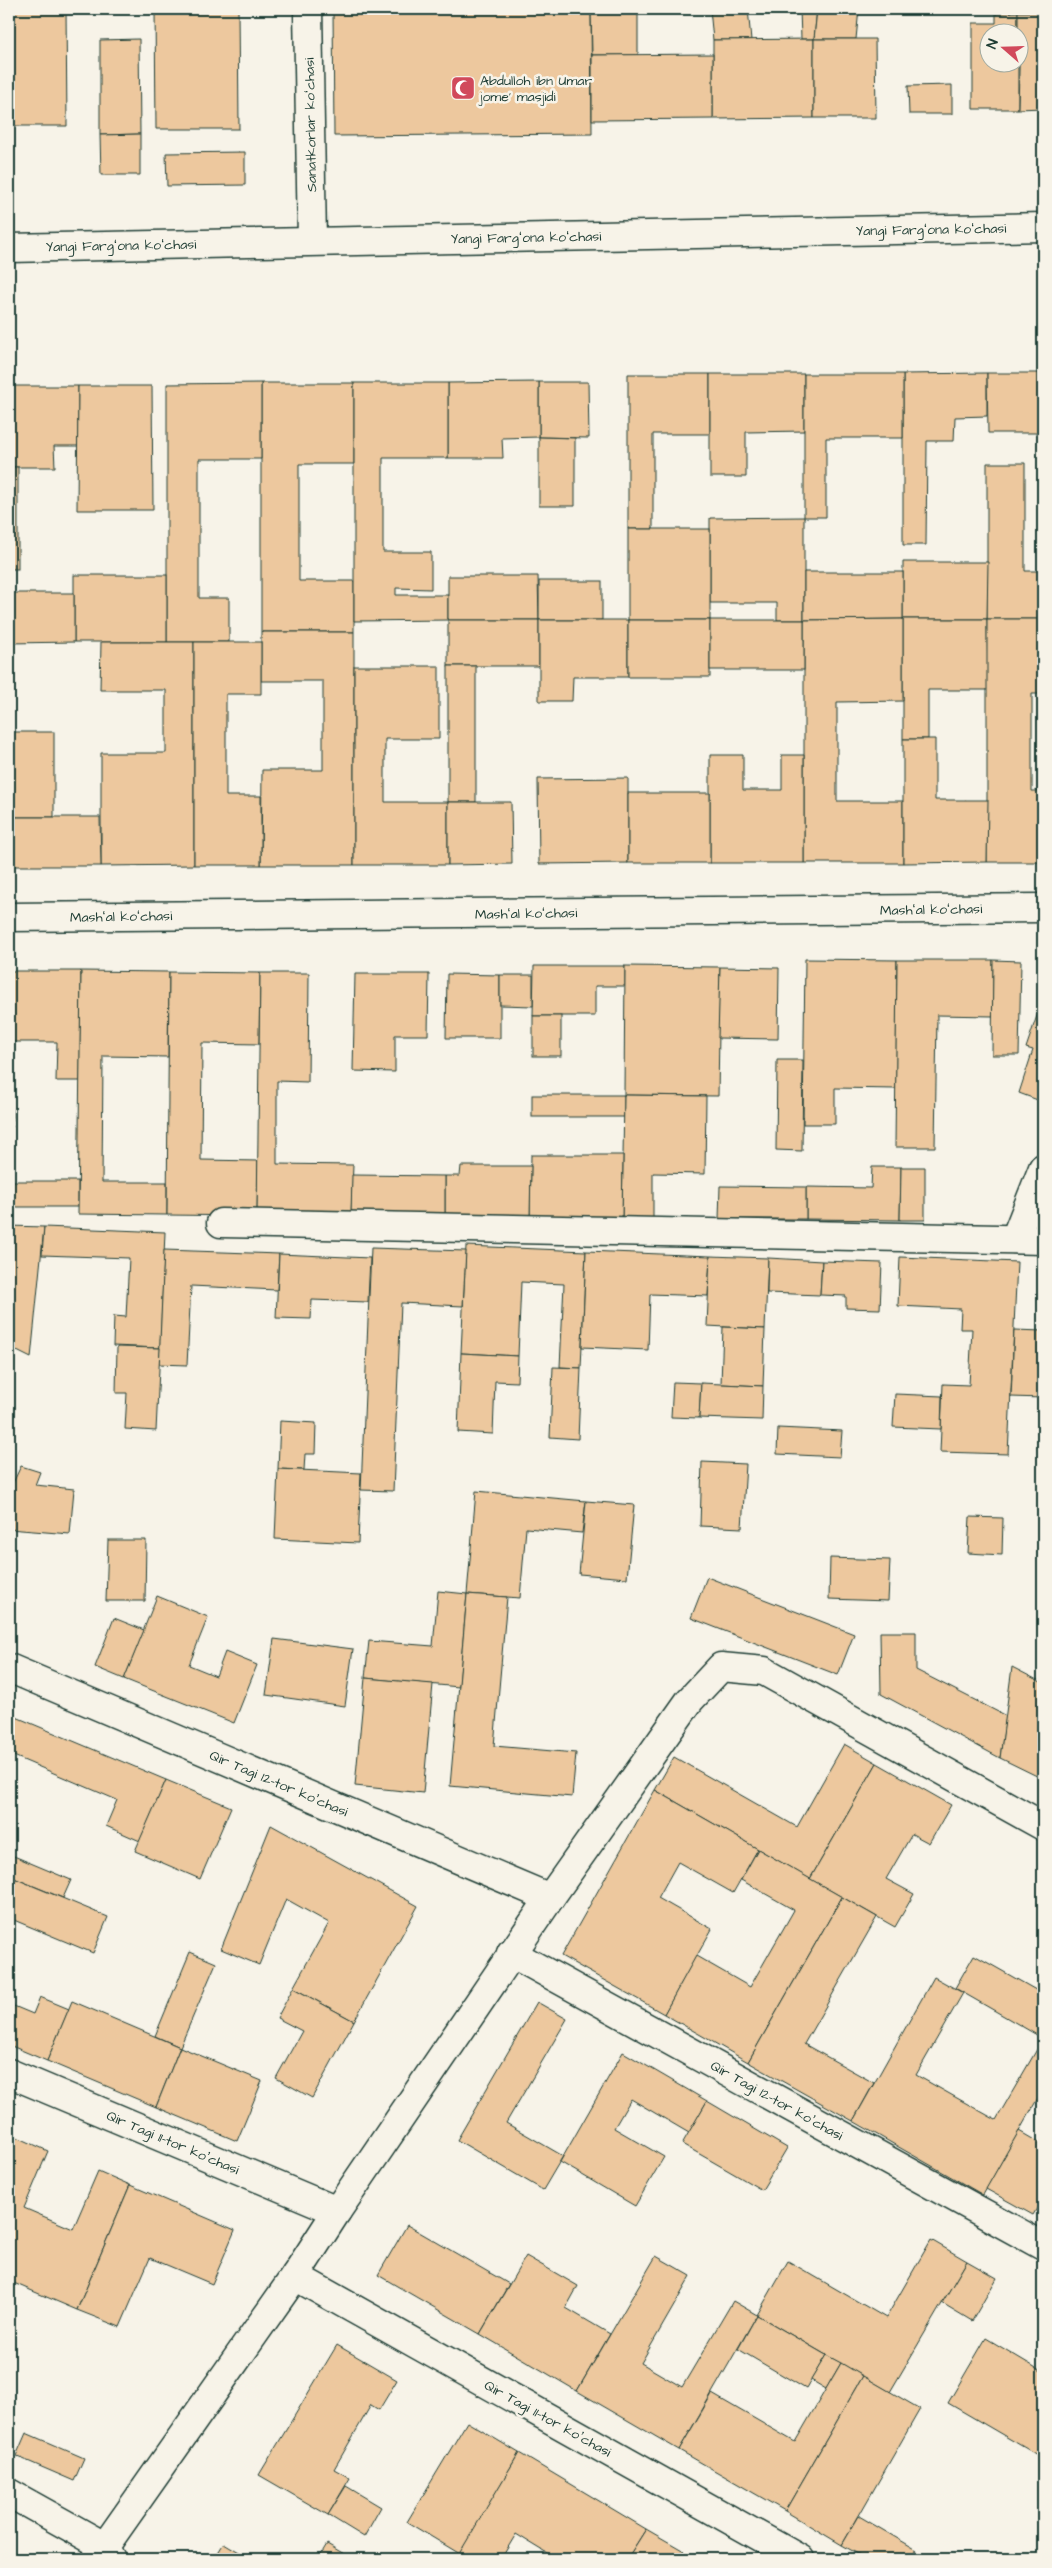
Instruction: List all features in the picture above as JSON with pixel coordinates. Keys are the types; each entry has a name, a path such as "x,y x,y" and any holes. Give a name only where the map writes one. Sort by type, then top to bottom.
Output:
{"street":[{"name":"Sanatkorlar koʻchasi","path":"308,9 312,241"},
{"name":"Yangi Fargʻona koʻchasi","path":"9,248 1043,227"},
{"name":"Mashʻal koʻchasi","path":"9,918 1043,908"},
{"path":"1015,1239 1043,1168"},
{"path":"221,1223 1043,1240"},
{"path":"9,2493 103,2555 296,2276 337,2211 511,1953 690,1700 721,1667 764,1671 1043,1826"},
{"name":"Qir Tagi 12-tor koʼchasi","path":"9,1668 550,1898"},
{"name":"Qir Tagi 12-tor koʼchasi","path":"511,1953 1043,2246"},
{"name":"Qir Tagi 11-tor koʼchasi","path":"9,2074 337,2211"},
{"name":"Qir Tagi 11-tor koʼchasi","path":"296,2276 800,2559"}],"building":[{"path":"9,9 66,9 67,126 9,126"},
{"path":"155,9 238,9 239,129 156,129"},
{"name":"Abdulloh ibn Umar jome' masjidi","path":"333,9 591,9 592,134 334,136"},
{"path":"591,9 638,9 638,55 592,55"},
{"path":"710,9 748,9 751,40 713,40"},
{"path":"800,9 817,9 814,39 801,39"},
{"path":"817,9 859,9 856,39 814,39"},
{"path":"1018,12 1018,22 996,22 996,13"},
{"path":"1018,12 1040,12 1040,37 1043,37 1043,108 1018,109 1019,72 1030,72 1030,22 1018,22"},
{"path":"973,23 980,23 980,72 1018,72 1018,109 973,109"},
{"path":"139,39 140,134 100,135 100,40"},
{"path":"814,39 814,118 713,119 713,40"},
{"path":"814,39 875,39 876,118 814,118"},
{"path":"713,54 713,119 592,120 592,55"},
{"path":"952,85 952,114 909,114 908,86"},
{"path":"140,134 140,175 101,175 100,135"},
{"path":"245,152 245,185 167,186 166,153"},
{"path":"987,373 987,416 955,417 954,441 927,441 926,545 903,545 903,374"},
{"path":"987,373 1043,373 1043,433 988,433"},
{"path":"628,374 710,374 710,434 653,434 653,529 628,529"},
{"path":"710,374 804,374 804,431 746,432 746,477 710,477"},
{"path":"804,374 903,374 903,438 826,438 826,517 804,517"},
{"path":"539,382 588,382 589,438 539,437"},
{"path":"539,382 539,437 502,438 503,458 448,458 448,383"},
{"path":"261,383 354,383 354,464 299,464 299,581 354,581 354,632 261,632"},
{"path":"261,383 261,459 199,459 199,598 229,598 229,642 167,642 167,384"},
{"path":"354,383 448,383 448,458 383,458 383,552 431,552 431,589 396,588 396,595 448,595 448,620 354,621"},
{"path":"9,386 78,386 78,446 54,446 55,467 9,467"},
{"path":"78,386 152,386 153,510 77,510"},
{"path":"539,437 575,438 575,506 539,506"},
{"path":"987,463 1025,463 1025,571 1043,571 1043,619 987,619"},
{"path":"9,467 18,467 18,569 9,569"},
{"path":"804,517 804,620 777,620 777,603 710,603 710,518"},
{"path":"628,529 710,529 710,620 628,620"},
{"path":"903,562 988,562 987,619 903,619"},
{"path":"804,572 903,572 903,619 804,620"},
{"path":"74,575 167,575 167,642 74,642"},
{"path":"448,576 538,576 539,620 448,620"},
{"path":"539,581 602,581 602,620 539,620"},
{"path":"9,593 74,593 74,642 9,643"},
{"path":"903,619 987,619 988,690 928,690 928,739 903,739"},
{"path":"903,619 903,701 837,702 837,801 903,801 903,863 804,863 804,620"},
{"path":"987,619 1043,619 1043,694 1032,694 1032,791 1043,791 1043,862 987,862"},
{"path":"448,620 539,620 539,666 448,666"},
{"path":"539,620 628,620 628,677 573,677 572,701 539,701"},
{"path":"628,620 710,620 710,677 628,677"},
{"path":"710,620 804,620 804,670 710,670"},
{"path":"261,632 354,632 354,865 261,865 262,770 323,770 323,681 261,681"},
{"path":"101,642 194,642 194,865 101,866 101,753 166,753 166,690 100,690"},
{"path":"194,642 261,642 261,694 226,694 226,796 261,796 261,865 194,865"},
{"path":"354,666 439,666 439,739 385,739 385,802 448,802 448,865 354,865"},
{"path":"448,666 476,666 476,802 448,802"},
{"path":"9,732 54,732 54,817 9,817"},
{"path":"903,739 935,739 935,800 988,800 987,862 903,863"},
{"path":"710,755 743,755 743,790 782,790 782,755 804,755 804,863 710,863"},
{"path":"628,778 628,863 539,864 538,779"},
{"path":"628,793 710,793 710,863 628,863"},
{"path":"448,802 511,802 512,864 448,865"},
{"path":"9,817 100,817 101,866 9,866"},
{"path":"805,959 897,960 896,1089 835,1088 835,1124 803,1124"},
{"path":"897,960 993,960 993,1016 937,1015 935,1147 895,1147"},
{"path":"993,960 1021,961 1019,1055 992,1055"},
{"path":"534,966 625,966 625,986 595,986 595,1016 533,1016"},
{"path":"625,966 720,967 718,1096 624,1095"},
{"path":"720,967 779,968 778,1039 718,1038"},
{"path":"9,971 81,971 80,1081 56,1081 57,1042 12,1042 11,1181 78,1181 78,1207 9,1207"},
{"path":"81,971 169,972 168,1057 103,1056 102,1182 167,1182 167,1215 78,1214"},
{"path":"169,972 260,973 259,1044 202,1043 201,1160 258,1161 257,1216 167,1215"},
{"path":"260,973 309,973 308,1082 277,1081 277,1164 353,1165 351,1216 257,1216"},
{"path":"355,974 429,974 428,1035 395,1035 395,1072 353,1071"},
{"path":"447,974 500,975 500,1038 446,1038"},
{"path":"500,975 533,975 533,1006 500,1005"},
{"path":"1043,998 1043,1102 1019,1093 1033,1050 1026,1048"},
{"path":"533,1016 561,1016 561,1056 533,1056"},
{"path":"777,1060 803,1060 802,1151 776,1150"},
{"path":"532,1095 624,1095 624,1117 532,1117"},
{"path":"624,1095 706,1096 705,1174 653,1173 653,1219 622,1219"},
{"path":"531,1155 623,1155 622,1219 530,1218"},
{"path":"461,1166 531,1166 530,1218 445,1218 445,1176 460,1176"},
{"path":"872,1167 901,1167 900,1220 806,1219 806,1187 871,1188"},
{"path":"901,1167 925,1167 925,1220 900,1220"},
{"path":"352,1175 445,1176 445,1218 351,1216"},
{"path":"720,1186 806,1187 806,1219 719,1219"},
{"path":"9,1226 44,1227 31,1358 9,1347"},
{"path":"44,1227 165,1232 160,1348 113,1346 114,1316 126,1317 129,1258 42,1255"},
{"path":"466,1246 586,1251 581,1368 560,1367 564,1284 521,1282 518,1356 461,1353"},
{"path":"371,1248 466,1251 463,1306 401,1303 393,1491 361,1490"},
{"path":"164,1250 279,1254 277,1290 191,1286 187,1365 159,1364"},
{"path":"586,1251 710,1256 708,1296 650,1294 648,1350 582,1347"},
{"path":"279,1254 370,1258 368,1302 312,1300 311,1319 276,1318"},
{"path":"710,1256 768,1258 765,1329 707,1326"},
{"path":"900,1257 1017,1262 1008,1454 940,1452 943,1384 969,1385 972,1329 960,1329 961,1309 898,1306"},
{"path":"768,1258 822,1261 820,1295 767,1293"},
{"path":"822,1261 882,1263 880,1309 846,1308 846,1296 820,1295"},
{"path":"1042,1262 1043,1298 1040,1298"},
{"path":"723,1327 765,1329 763,1386 721,1384"},
{"path":"1014,1330 1043,1331 1043,1398 1011,1397"},
{"path":"117,1347 160,1348 156,1431 125,1429 127,1393 116,1393"},
{"path":"461,1353 518,1356 517,1382 495,1381 493,1434 458,1432"},
{"path":"553,1367 581,1368 578,1439 550,1437"},
{"path":"673,1382 701,1383 699,1418 671,1417"},
{"path":"701,1383 763,1386 762,1420 699,1418"},
{"path":"895,1394 942,1396 941,1429 893,1427"},
{"path":"280,1421 316,1423 315,1454 305,1454 304,1470 278,1469"},
{"path":"778,1428 842,1431 840,1457 777,1454"},
{"path":"702,1462 746,1464 742,1528 700,1526"},
{"path":"21,1466 40,1472 35,1485 74,1489 70,1534 9,1529 9,1491"},
{"path":"278,1469 361,1473 358,1543 275,1539"},
{"path":"476,1491 586,1501 582,1533 526,1528 520,1598 467,1594"},
{"path":"586,1501 634,1505 627,1578 579,1574"},
{"path":"970,1517 1003,1518 1002,1555 968,1553"},
{"path":"108,1540 146,1540 145,1601 106,1601"},
{"path":"830,1558 890,1560 888,1601 829,1599"},
{"path":"707,1577 854,1634 838,1675 691,1618"},
{"path":"438,1591 467,1594 459,1687 365,1678 369,1641 433,1646"},
{"path":"467,1594 507,1597 494,1746 576,1753 572,1797 450,1786"},
{"path":"157,1596 208,1617 189,1665 216,1676 225,1652 257,1665 234,1723 124,1679"},
{"path":"114,1618 144,1630 124,1679 95,1667"},
{"path":"880,1632 916,1632 916,1670 1006,1716 1000,1758 881,1694"},
{"path":"274,1639 353,1649 345,1706 266,1695"},
{"path":"1012,1667 1043,1683 1043,1779 1000,1758"},
{"path":"365,1678 433,1684 423,1793 355,1786"},
{"path":"9,1714 166,1780 140,1841 106,1826 117,1800 9,1754"},
{"path":"844,1744 877,1763 810,1879 655,1790 674,1757 797,1827"},
{"path":"877,1763 951,1805 929,1843 912,1834 886,1879 914,1894 895,1927 810,1879"},
{"path":"166,1780 231,1807 200,1879 135,1851"},
{"path":"655,1790 758,1849 733,1893 678,1862 658,1898 712,1929 664,2014 561,1956"},
{"path":"271,1825 418,1906 354,2021 293,1988 329,1923 286,1899 259,1965 221,1949"},
{"path":"758,1849 842,1897 748,2062 664,2014 696,1956 750,1987 794,1910 741,1880"},
{"path":"9,1854 71,1880 63,1898 9,1876"},
{"path":"9,1876 108,1917 93,1953 9,1918"},
{"path":"842,1897 877,1917 804,2044 874,2083 853,2121 748,2062"},
{"path":"190,1952 216,1963 180,2047 155,2036"},
{"path":"974,1955 1043,1994 1043,2024 1037,2035 955,1988"},
{"path":"934,1977 963,1993 916,2075 996,2120 1043,2039 1043,2089 983,2195 853,2121"},
{"path":"293,1988 354,2021 312,2098 276,2078 302,2031 277,2018"},
{"path":"40,1997 69,2009 47,2061 9,2045 9,2004 33,2014"},
{"path":"72,2001 180,2047 156,2107 47,2061"},
{"path":"537,2002 567,2019 506,2123 563,2156 543,2190 457,2140"},
{"path":"1043,2024 1043,2039 1037,2035"},
{"path":"180,2047 262,2081 237,2141 156,2107"},
{"path":"623,2052 707,2101 689,2133 631,2099 614,2128 664,2157 635,2206 560,2162"},
{"path":"707,2101 787,2148 762,2190 682,2144"},
{"path":"1019,2131 1043,2145 1043,2198 1033,2215 986,2189"},
{"path":"15,2136 48,2151 24,2208 73,2229 98,2171 130,2185 77,2310 9,2281 9,2152"},
{"path":"130,2185 235,2230 212,2284 150,2258 120,2327 77,2310"},
{"path":"407,2225 509,2284 480,2334 378,2275"},
{"path":"931,2240 967,2261 890,2392 757,2315 788,2261 886,2318"},
{"path":"526,2256 578,2286 566,2308 610,2334 577,2391 480,2334"},
{"path":"656,2256 691,2276 641,2363 682,2387 733,2301 757,2315 679,2450 577,2391"},
{"path":"967,2261 997,2278 972,2321 942,2303"},
{"path":"757,2315 826,2355 806,2389 738,2349"},
{"path":"986,2338 1043,2372 1043,2448 1039,2456 948,2403"},
{"path":"337,2345 397,2380 379,2410 371,2405 334,2469 350,2478 328,2515 259,2475"},
{"path":"826,2355 841,2363 826,2389 811,2380"},
{"path":"841,2363 863,2376 785,2511 679,2450 712,2394 795,2442"},
{"path":"863,2376 920,2409 842,2545 785,2511"},
{"path":"467,2422 519,2453 460,2554 407,2522"},
{"path":"26,2433 84,2458 74,2481 16,2456"},
{"path":"519,2453 646,2529 627,2559 550,2559 552,2556 516,2534 501,2559 456,2559"},
{"path":"346,2486 381,2507 364,2537 328,2515"},
{"path":"859,2516 917,2550 911,2559 867,2559 842,2545"},
{"path":"646,2529 684,2551 679,2559 627,2559"},
{"path":"224,2543 251,2559 214,2559"},
{"path":"327,2544 351,2558 318,2559"}],"place":[{"name":"Abdulloh ibn Umar jome' masjidi","path":"463,88"}]}
